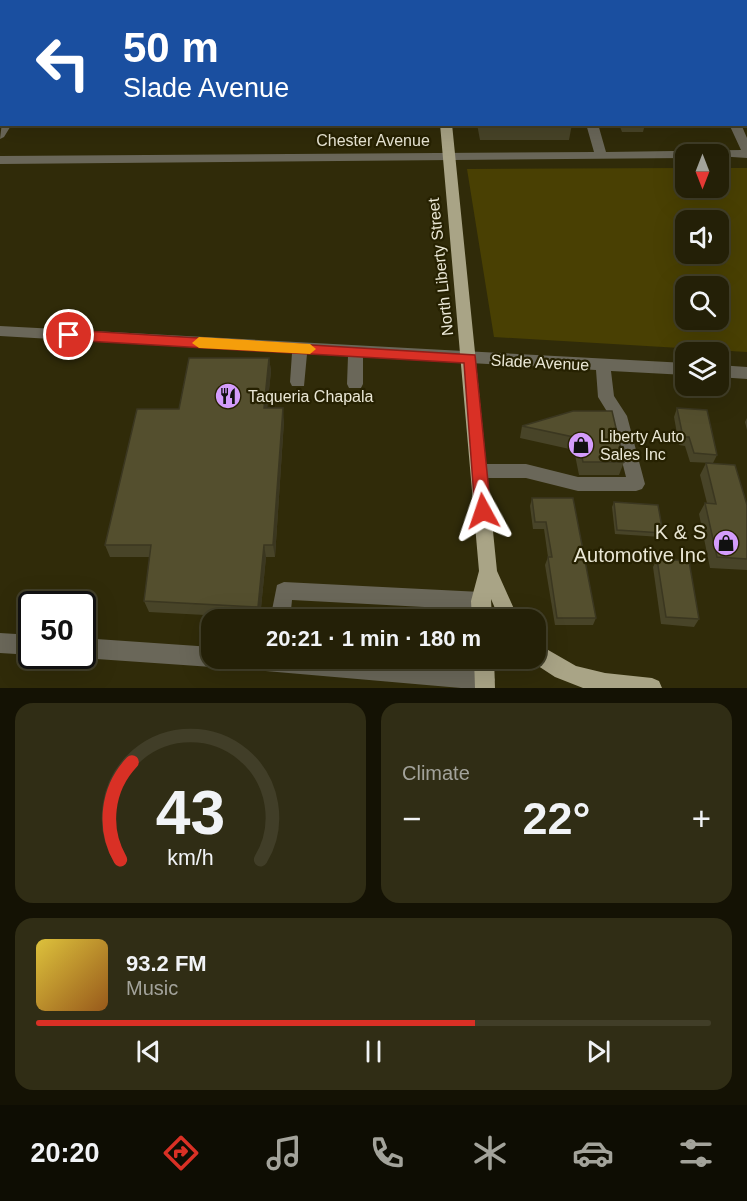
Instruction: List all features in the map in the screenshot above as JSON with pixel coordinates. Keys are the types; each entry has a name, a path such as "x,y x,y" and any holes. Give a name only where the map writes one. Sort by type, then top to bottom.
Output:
{"main road":[{"name":"North Liberty Street","path":"446,126 470,358 488,571 481,609"},
{"path":"488,571 505,609"},
{"path":"546,660 571,676 611,687 652,688"},
{"path":"484,669 485,684"}],"street":[{"path":"593,126 601,155"},
{"path":"736,126 747,153"},
{"name":"Chester Avenue","path":"0,160 747,153"},
{"name":"Slade Avenue","path":"0,331 675,368"},
{"path":"297,382 300,349"},
{"path":"355,384 356,351"},
{"path":"480,471 526,471 578,484 636,484 619,416 606,397 603,364"},
{"path":"729,372 747,373"},
{"path":"282,609 284,591 420,598 476,609"},
{"path":"0,643 18,644"},
{"path":"96,649 201,656"},
{"path":"354,669 485,684"}],"shaded area":[{"path":"675,168 675,198 729,198 729,168 747,168 747,352 729,351 729,342 675,342 675,348 494,337 467,169"}],"building":[{"path":"189,358 269,358 264,408 283,408 273,545 264,545 258,607 144,601 151,545 105,545 137,409 179,409"},
{"path":"677,408 707,410 717,455 694,453 689,437 683,437"},
{"path":"573,411 612,411 624,462 583,462 578,438 522,426"},
{"path":"706,463 735,465 747,505 747,559 717,557 705,503 716,504"},
{"path":"532,498 573,498 596,618 557,618 548,557 552,557 546,522 535,522"},
{"path":"614,502 658,505 663,533 617,530"},
{"path":"657,559 689,561 699,619 666,617"}],"slow traffic":[{"path":"199,343 310,349"}],"place":[{"name":"Taqueria Chapala","path":"228,396"},
{"name":"Liberty Auto Sales Inc","path":"581,445"},
{"name":"K & S Automotive Inc","path":"726,543"}],"route":[{"path":"69,335 470,358 483,511"}]}
